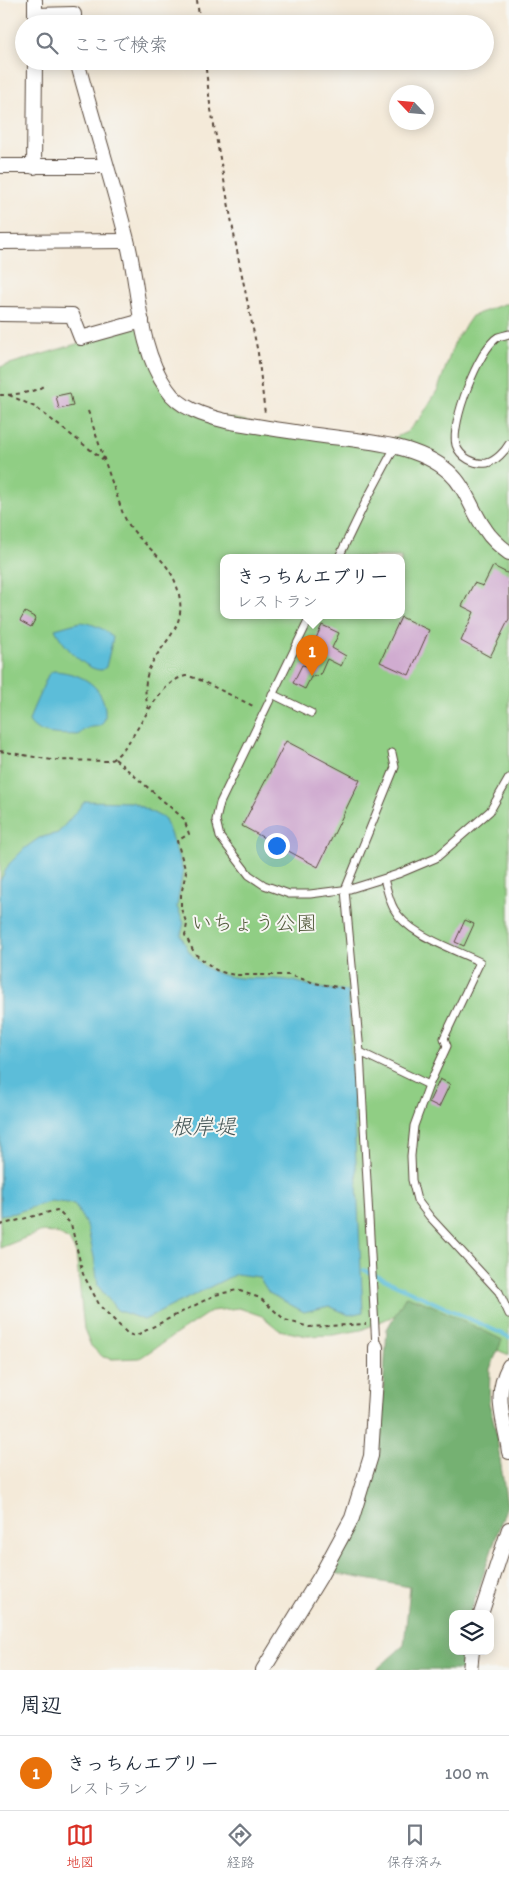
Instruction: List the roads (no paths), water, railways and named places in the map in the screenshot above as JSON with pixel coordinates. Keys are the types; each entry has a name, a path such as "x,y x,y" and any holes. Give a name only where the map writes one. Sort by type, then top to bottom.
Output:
{"street":[{"path":"35,15 36,0"},
{"path":"34,167 35,70"},
{"path":"79,70 105,166 128,241 151,361 168,391 177,400 206,416 267,428 370,442 418,453 432,460 462,486 484,529 509,554"},
{"path":"0,166 105,166"},
{"path":"0,242 128,241"},
{"path":"0,314 72,315 81,338 142,321"},
{"path":"263,1670 311,1593 352,1518 372,1456 376,1347"},
{"path":"509,1366 502,1379 501,1410 509,1452"},
{"path":"482,1610 509,1529"},
{"path":"470,1670 472,1655"}],"lane":[{"path":"509,334 497,338 482,355 463,397 456,428 456,446 464,457 473,462 487,463 504,453 509,444"},
{"path":"340,554 395,447"},
{"path":"309,619 220,803 216,820 220,837 249,875 264,885 289,894 345,890 384,879 436,858 490,811 509,778"},
{"path":"272,694 311,713"},
{"path":"376,1347 360,1052 345,890 395,767 392,753"},
{"path":"384,879 394,909 403,921 414,930 480,962 444,1038 447,1046 429,1085 414,1126 411,1156 412,1172 417,1200 430,1217 499,1292 509,1314"},
{"path":"360,1052 429,1085"}],"water":[{"path":"80,622 98,627 113,638 106,667 102,670 88,666 74,655 55,629"},
{"path":"53,671 71,674 94,686 103,700 105,709 105,718 102,724 87,728 78,735 51,734 38,730 33,726 29,721 33,709 48,675"},
{"name":"根岸堤","path":"85,801 132,802 165,819 183,870 177,907 184,923 181,935 190,953 202,965 213,971 236,978 295,981 323,989 348,991 363,1312 349,1315 329,1306 304,1312 269,1293 259,1277 236,1274 144,1320 117,1310 98,1286 87,1226 74,1204 51,1201 15,1213 0,1215 0,881 9,864 25,848 39,838 58,833"}],"waterway":[{"path":"364,1270 509,1337"}],"place":[{"name":"きっちんエブリー","path":"312,676"}],"park label":[{"name":"いちょう公園","path":"254,923"}]}
